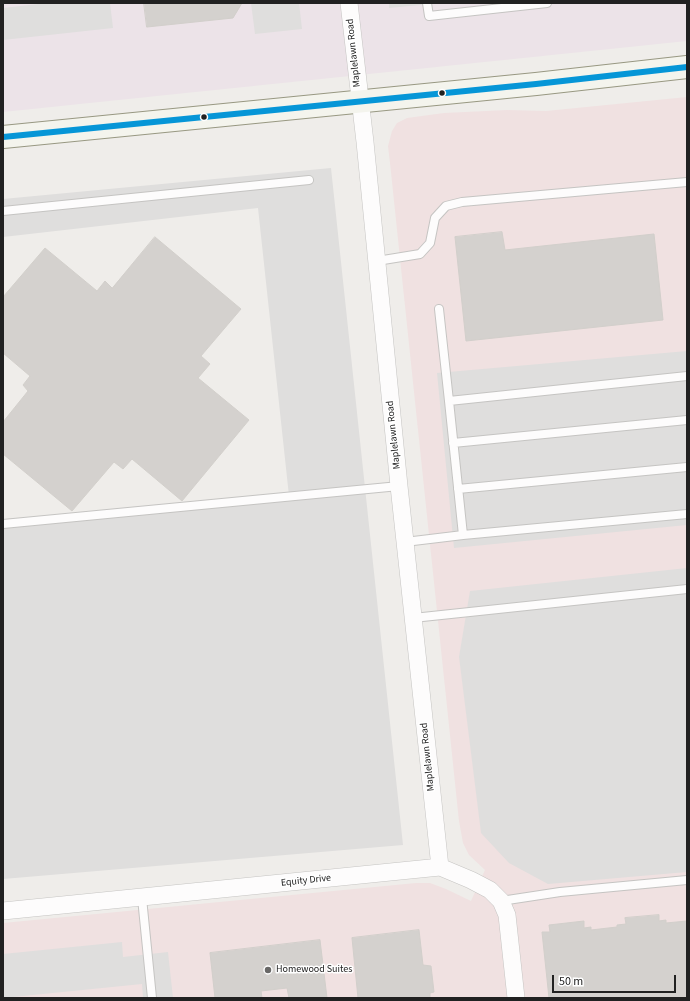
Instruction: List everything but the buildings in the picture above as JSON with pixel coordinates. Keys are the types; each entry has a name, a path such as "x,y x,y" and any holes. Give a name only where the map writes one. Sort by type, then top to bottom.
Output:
{"main road":[{"path":"3,137 536,84 687,67"}],"street":[{"name":"Maplelawn Road","path":"348,3 365,142 399,486 440,867"},
{"name":"Equity Drive","path":"3,911 440,867 490,890 501,901 507,915 516,998"}],"lane":[{"path":"428,3 429,16 547,3"},
{"path":"3,211 309,180"},
{"path":"376,261 420,254 430,243 435,218 446,206 462,202 687,182"},
{"path":"438,309 463,534"},
{"path":"449,401 687,376"},
{"path":"453,443 687,420"},
{"path":"458,489 687,467"},
{"path":"3,524 399,486"},
{"path":"405,542 463,534 687,514"},
{"path":"413,618 687,588"},
{"path":"501,901 560,892 687,880"},
{"path":"142,898 152,998"}],"shaded area":[{"path":"3,3 687,3 687,41 3,112"},
{"path":"47,3 110,3 113,28 3,40 3,8"},
{"path":"251,3 299,3 302,29 255,34"},
{"path":"389,3 441,3 389,8"},
{"path":"687,97 687,998 3,998 3,923 416,883 430,883 471,901 485,870 469,855 463,843 459,821 388,146 392,131 397,123 407,118 444,113 507,110 546,111"},
{"path":"331,168 403,845 3,879 3,524 289,496 258,208 3,237 3,199"},
{"path":"687,351 687,525 454,548 437,373"},
{"path":"687,568 687,872 548,884 509,863 481,833 459,657 470,591"},
{"path":"122,942 123,957 168,952 173,998 143,998 142,984 3,998 3,954"}],"transit line":[{"path":"3,137 536,84 687,67"}],"place":[{"name":"Homewood Suites","path":"268,970"}]}
